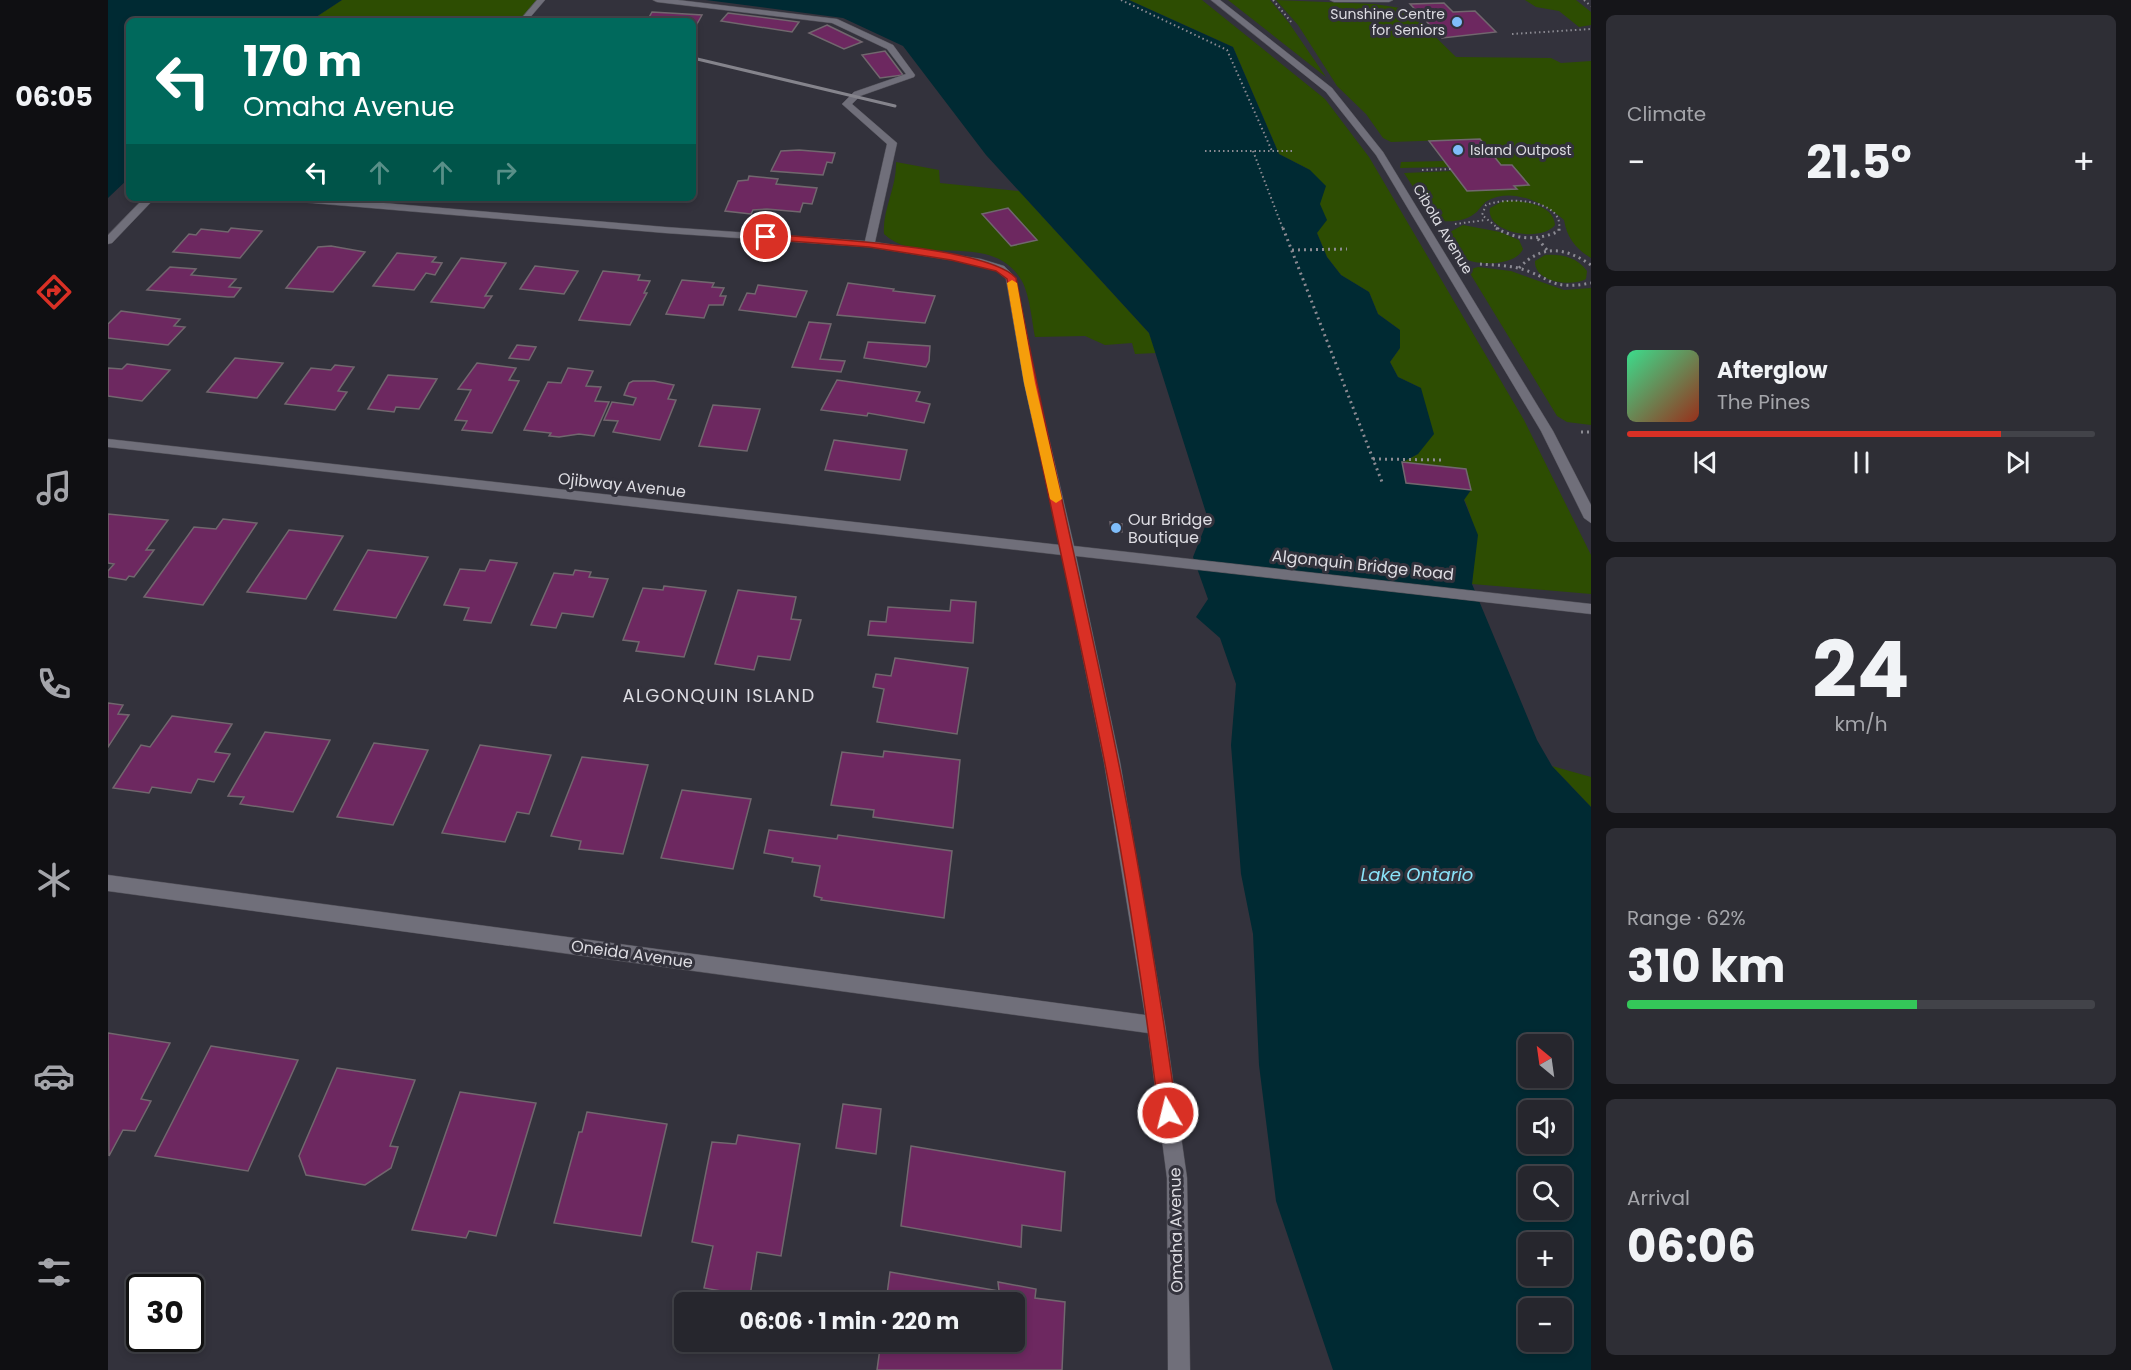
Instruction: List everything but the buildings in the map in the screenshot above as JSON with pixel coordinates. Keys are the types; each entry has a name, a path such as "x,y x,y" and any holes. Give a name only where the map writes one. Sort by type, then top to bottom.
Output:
{"street":[{"path":"527,18 542,0"},
{"path":"324,201 665,230 869,244 892,143 847,104 857,94 910,75 890,47 834,21 657,0"},
{"name":"Cibola Avenue","path":"1215,0 1329,90 1360,126 1397,181 1547,431 1591,518"},
{"path":"1334,0 1389,0"},
{"path":"108,241 147,201"},
{"name":"Omaha Avenue","path":"869,244 976,261 1000,268 1011,278 1030,383 1112,762 1156,1025 1177,1178 1179,1370"},
{"name":"Ojibway Avenue","path":"108,443 1068,552 1131,557"},
{"name":"Algonquin Bridge Road","path":"1131,557 1591,609"},
{"name":"Oneida Avenue","path":"108,883 1156,1025"}],"path":[{"path":"1121,0 1227,50 1272,151"},
{"path":"1584,0 1591,6"},
{"path":"1512,34 1591,28"},
{"path":"1204,151 1294,151"},
{"path":"1253,151 1382,482"},
{"path":"1538,239 1559,231 1560,224 1549,211 1525,200 1497,200 1486,206 1482,215 1491,225 1522,238 1538,239 1547,250"},
{"path":"1292,250 1347,249"},
{"path":"1591,265 1579,256 1547,250 1530,255 1519,268 1552,284 1570,287 1591,283"},
{"path":"1373,459 1443,460"}],"green space":[{"path":"342,0 537,0 522,18 315,18"},
{"path":"1129,0 1202,0 1325,99 1369,157 1524,420 1591,555 1591,594 1472,584 1474,541 1471,519 1464,499 1471,490 1466,470 1402,462 1418,454 1421,388 1398,377 1390,362 1400,348 1400,330 1378,314 1369,292 1341,275 1327,257 1317,233 1320,204 1310,170 1279,154 1233,47"},
{"path":"1228,0 1270,0 1289,23 1326,77"},
{"path":"1276,0 1374,4 1407,9 1456,57 1551,58 1561,63 1591,61 1591,258 1573,242 1564,220 1548,208 1518,196 1507,195 1487,201 1470,217 1460,220 1434,219 1404,173 1453,171 1516,189 1514,186 1528,184 1512,165 1501,165 1479,139 1391,142 1383,138 1366,114 1337,86 1298,25"},
{"path":"1525,0 1576,0 1591,12 1591,25 1579,27 1559,11 1536,7"},
{"path":"1445,161 1450,167 1400,168 1401,162"},
{"path":"896,162 939,170 940,183 1019,191 1149,333 1156,353 1135,354 1132,343 1105,345 1085,336 1035,337 1026,290 1020,278 1007,264 991,256 973,252 934,250 899,244 884,234 885,216"},
{"path":"1503,201 1526,202 1542,207 1549,212 1555,225 1548,230 1527,234 1505,229 1496,224 1491,217 1490,208"},
{"path":"1463,225 1500,232 1519,240 1523,249 1519,255 1503,262 1483,263 1465,259 1456,253 1444,235"},
{"path":"1545,255 1563,256 1578,262 1587,271 1586,279 1563,283 1547,278 1536,268 1535,261"},
{"path":"1478,267 1511,271 1564,290 1591,288 1591,425 1567,422 1557,416 1468,270"},
{"path":"1552,766 1591,777 1591,807"}],"water":[{"path":"108,0 342,0 315,18 126,18 126,181 108,198"},
{"name":"Lake Ontario","path":"706,0 1129,0 1233,47 1279,154 1310,170 1326,186 1320,204 1327,220 1317,233 1327,257 1341,275 1369,292 1378,314 1400,330 1400,348 1390,362 1398,377 1421,388 1434,434 1418,454 1403,462 1406,483 1471,490 1464,500 1478,535 1472,584 1537,740 1552,766 1591,807 1591,1370 1333,1370 1276,1201 1259,1065 1253,934 1241,874 1231,745 1236,684 1220,638 1196,617 1208,599 1193,557 1208,519 1149,333 986,155 903,46 843,18"}],"railway":[{"path":"696,59 895,106"}],"slow traffic":[{"path":"1012,283 1030,383 1056,499"}],"place":[{"name":"Sunshine Centre for Seniors","path":"1457,22"},
{"name":"Island Outpost","path":"1458,150"},
{"name":"Our Bridge Boutique","path":"1116,528"}],"district":[{"name":"ALGONQUIN ISLAND","path":"719,695"}],"route":[{"path":"766,237 869,244 976,261 1000,268 1011,278 1030,383 1112,762 1156,1025 1168,1113"}]}
